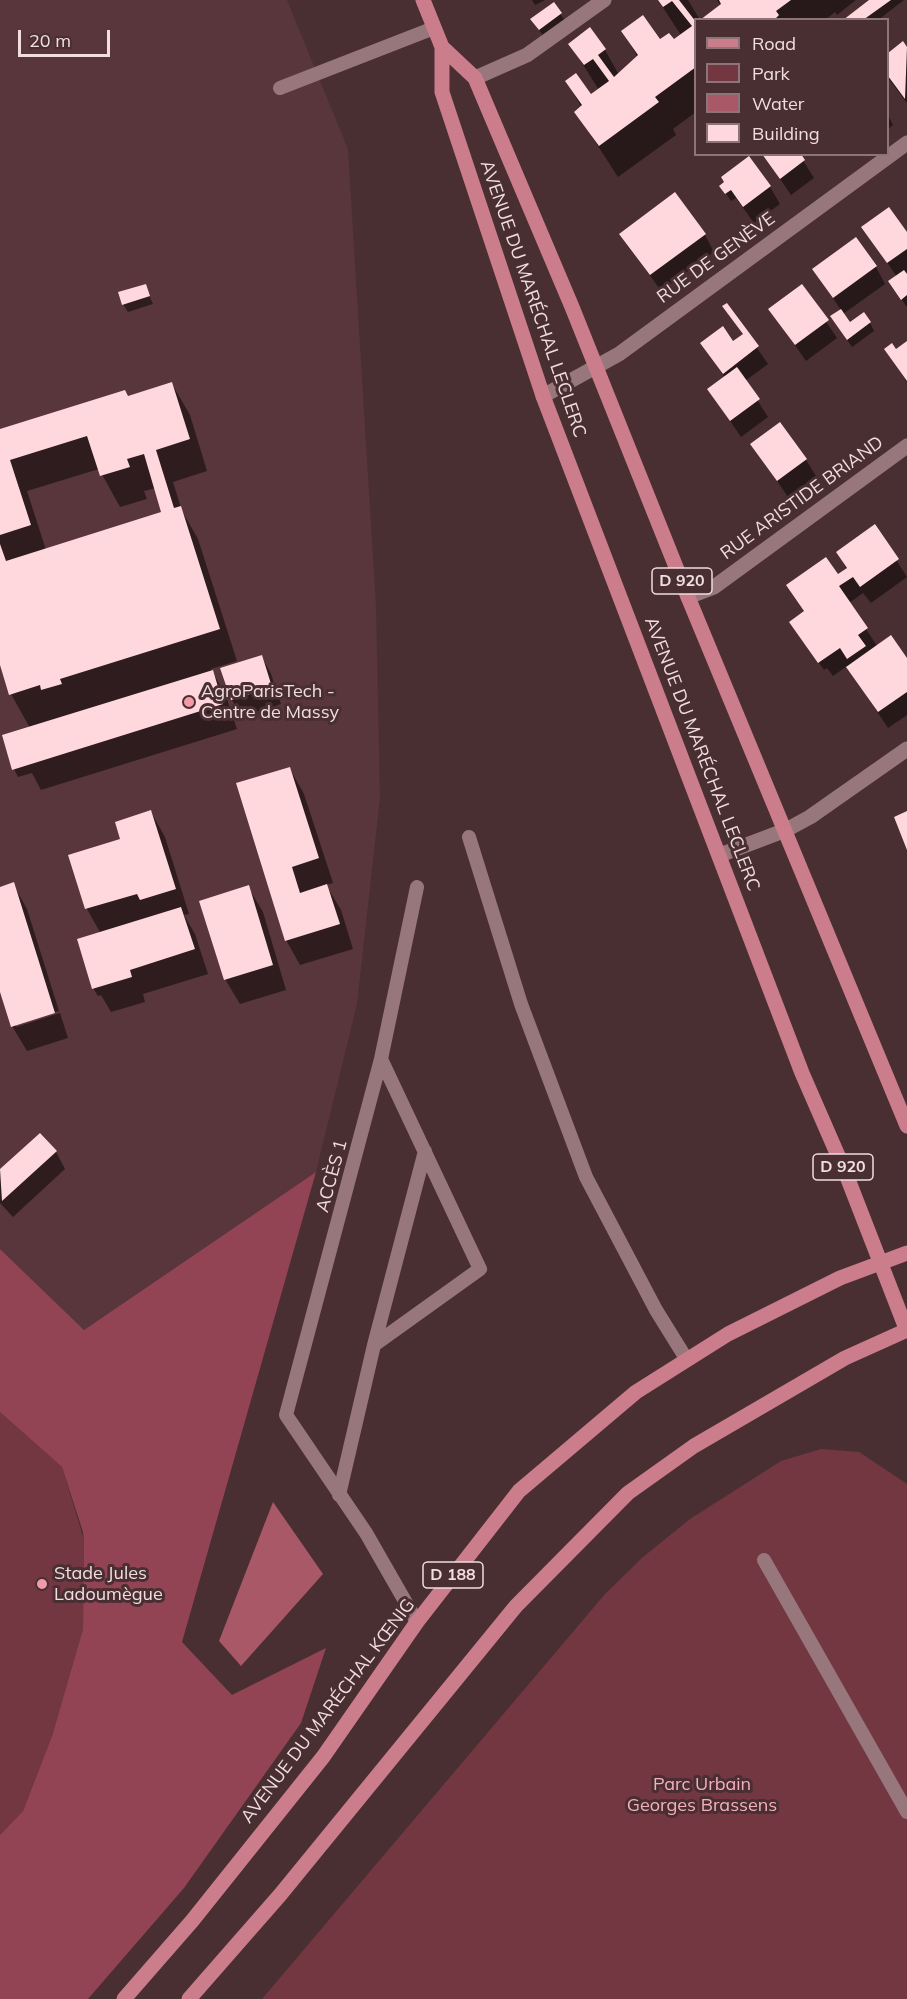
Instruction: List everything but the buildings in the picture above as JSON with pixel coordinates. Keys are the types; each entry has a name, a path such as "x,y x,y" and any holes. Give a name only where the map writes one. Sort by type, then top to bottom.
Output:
{"main road":[{"name":"AVENUE DU MARÉCHAL LECLERC","path":"423,0 442,47 442,92 543,396 802,1073 907,1331"},
{"name":"AVENUE DU MARÉCHAL LECLERC","path":"442,47 475,78 597,368 688,597 907,1126"},
{"name":"AVENUE DU MARÉCHAL KŒNIG","path":"124,1999 192,1922 323,1757 417,1622 519,1491 636,1392 728,1334 809,1293 907,1253"},
{"path":"189,1999 280,1895 516,1606 628,1493 694,1446 845,1358 907,1331"}],"street":[{"path":"475,78 528,54 604,0"},
{"name":"RUE DE GENÈVE","path":"543,396 597,368 907,143"},
{"name":"RUE ARISTIDE BRIAND","path":"688,597 714,587 907,446"},
{"path":"720,855 786,830 810,817 907,749"}],"lane":[{"path":"280,88 434,28"},
{"path":"469,837 521,1004 586,1177 656,1310 687,1360"},
{"name":"ACCÈS 1","path":"417,887 381,1059 286,1415 366,1533 417,1622"},
{"path":"374,1345 480,1269 381,1059"},
{"path":"339,1495 374,1345 425,1151"},
{"path":"764,1560 907,1812"}],"shaded area":[{"name":"AgroParisTech - Centre de Massy","path":"0,0 287,0 348,149 376,606 380,798 357,1004 316,1172 84,1330 0,1249"},
{"path":"316,1172 182,1642 232,1695 326,1648 301,1723 184,1888 88,1999 0,1999 0,1835 23,1811 52,1736 83,1629 84,1540 62,1467 0,1412 0,1249 84,1330"}],"green space":[{"name":"Stade Jules Ladoumègue","path":"0,1412 62,1467 84,1540 83,1629 52,1736 23,1811 0,1835"},
{"name":"Parc Urbain Georges Brassens","path":"821,1449 859,1452 907,1484 907,1999 262,1999 605,1594 643,1557 690,1519 781,1461"}],"water":[{"path":"273,1502 323,1574 241,1666 219,1641"}],"place":[{"name":"AgroParisTech - Centre de Massy","path":"189,702"},
{"name":"Stade Jules Ladoumègue","path":"42,1584"}]}
